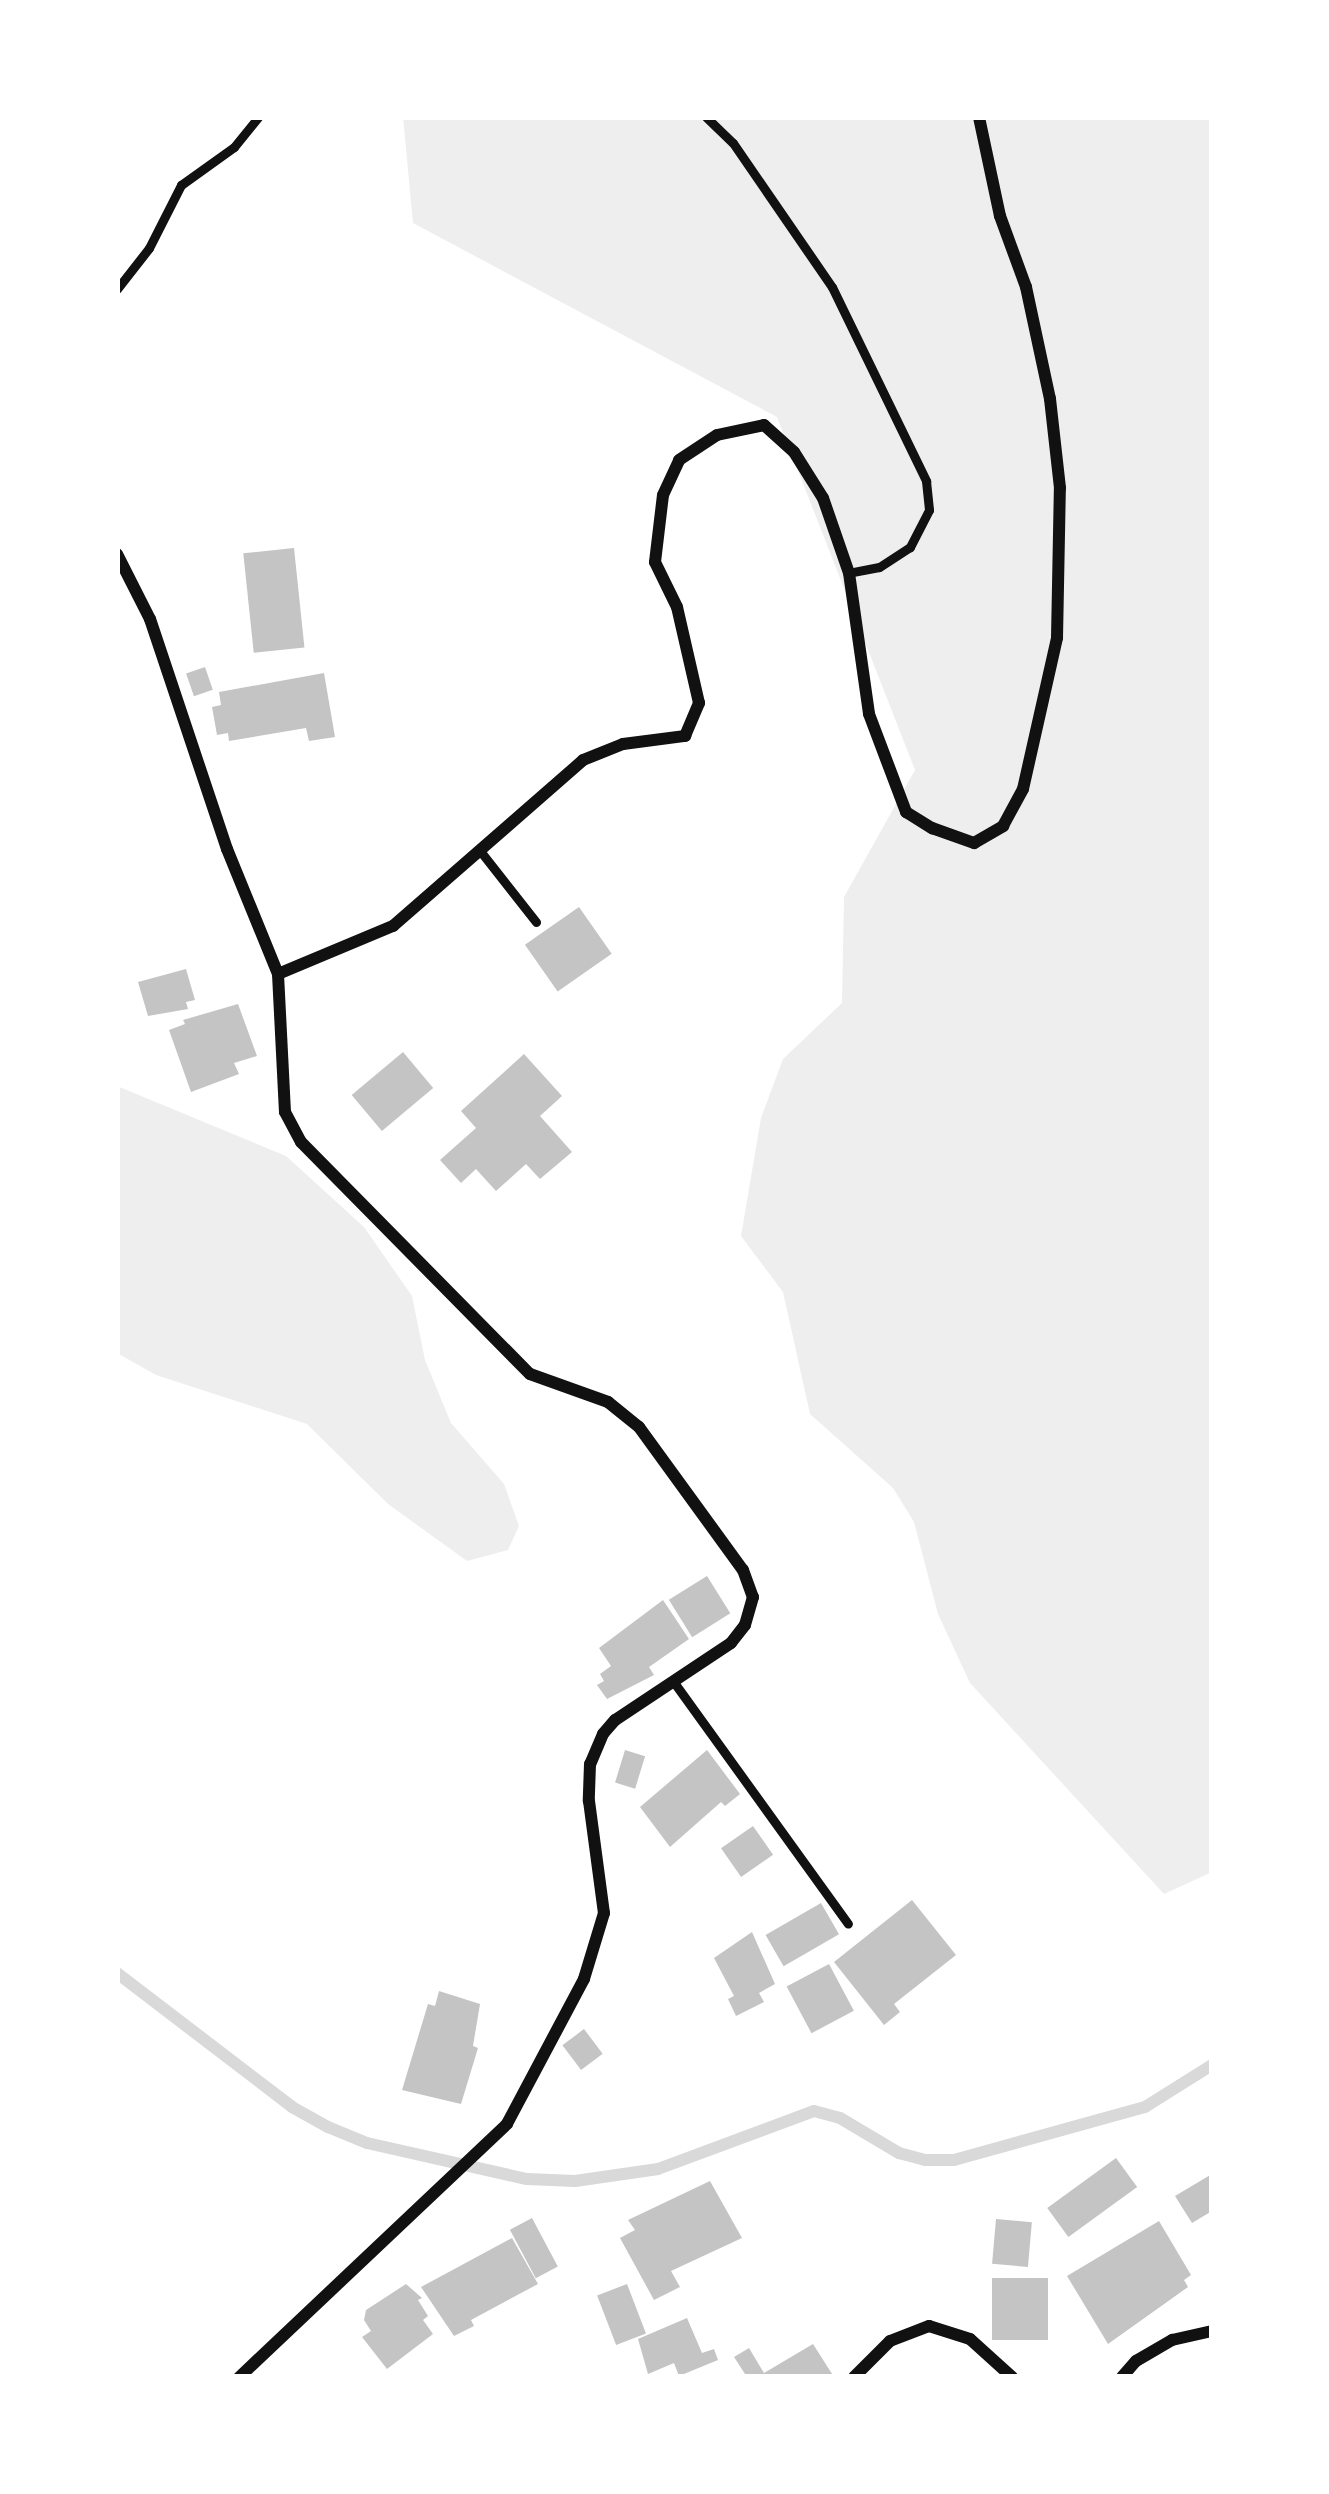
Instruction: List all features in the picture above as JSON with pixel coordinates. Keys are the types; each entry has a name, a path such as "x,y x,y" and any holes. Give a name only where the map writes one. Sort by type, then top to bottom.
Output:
{"street":[{"path":"278,974 393,926 583,760 622,744 685,736 699,704 677,608 655,562 663,495 679,460 717,435 764,425 794,452 823,498 849,573 868,714 906,812 932,828 974,843 1003,826 1022,789 1057,638 1060,488 1046,377 1026,287 1000,217 979,117"},
{"path":"117,554 150,619 227,849 278,974 285,1112 301,1142 499,1348 530,1374 608,1402 639,1427 743,1570 753,1597 745,1625 731,1643 615,1720 590,1764 604,1913 584,1979 507,2124 239,2377"},
{"path":"854,2377 890,2341 929,2326 970,2338 1012,2377"},
{"path":"1121,2377 1136,2361 1172,2341 1212,2331"}],"lane":[{"path":"117,289 149,248 181,185 234,147 258,117"},
{"path":"706,117 734,143 832,287 926,481 928,510 910,547 879,568 849,573"},
{"path":"481,852 536,922"},
{"path":"673,1681 848,1924"}],"shaded area":[{"path":"403,117 1212,117 1212,1872 1164,1894 970,1683 938,1614 914,1522 893,1488 810,1414 783,1292 741,1236 761,1118 783,1059 842,1003 844,897 915,770 777,417 413,223"},
{"path":"117,1086 286,1156 364,1227 412,1296 425,1360 451,1423 504,1484 519,1526 508,1550 467,1561 388,1504 307,1424 156,1375 117,1353"}],"building":[{"path":"294,548 304,647 254,653 243,553"},
{"path":"205,667 213,690 194,696 186,674"},
{"path":"324,673 335,737 309,741 306,728 229,741 228,733 217,735 212,707 221,705 219,692"},
{"path":"579,907 612,954 558,992 525,945"},
{"path":"186,969 195,1000 186,1002 188,1009 148,1016 138,982"},
{"path":"238,1004 257,1056 234,1063 239,1074 191,1092 169,1030 185,1024 183,1020"},
{"path":"403,1052 433,1088 382,1131 352,1095"},
{"path":"524,1054 562,1096 540,1116 572,1152 540,1179 526,1164 496,1191 476,1169 461,1183 440,1160 476,1128 461,1111"},
{"path":"707,1576 730,1613 692,1637 669,1600"},
{"path":"663,1600 689,1639 649,1667 654,1675 607,1699 597,1685 604,1681 600,1674 611,1666 599,1648"},
{"path":"625,1750 645,1756 635,1789 615,1783"},
{"path":"707,1750 740,1794 725,1806 721,1802 670,1847 640,1807"},
{"path":"753,1826 773,1855 741,1877 721,1848"},
{"path":"912,1900 956,1955 894,2004 900,2012 884,2025 834,1962"},
{"path":"821,1903 839,1934 784,1966 766,1935"},
{"path":"752,1932 775,1984 759,1993 764,2002 736,2016 728,1999 734,1996 714,1958"},
{"path":"829,1964 854,2011 812,2033 787,1987"},
{"path":"439,1991 480,2004 473,2046 478,2048 461,2104 402,2090 428,2004 435,2006"},
{"path":"584,2029 603,2054 581,2070 562,2045"},
{"path":"1116,2158 1137,2187 1068,2237 1047,2208"},
{"path":"1212,2174 1212,2211 1192,2223 1175,2196"},
{"path":"710,2181 742,2238 671,2271 680,2287 654,2300 620,2238 635,2230 628,2220"},
{"path":"532,2218 558,2267 536,2278 510,2230"},
{"path":"996,2219 1032,2222 1028,2267 992,2264"},
{"path":"1159,2221 1191,2275 1184,2280 1188,2287 1108,2344 1067,2276"},
{"path":"512,2238 538,2284 471,2320 474,2326 454,2336 421,2287"},
{"path":"992,2278 1048,2278 1048,2340 992,2340"},
{"path":"406,2284 422,2298 418,2300 428,2316 423,2320 433,2334 387,2369 362,2337 371,2331 364,2320 366,2310"},
{"path":"627,2284 646,2333 616,2345 597,2295"},
{"path":"687,2318 702,2353 714,2349 718,2360 679,2376 674,2363 648,2374 638,2339"},
{"path":"813,2344 834,2377 747,2377 734,2357 749,2348 764,2373"}],"waterway":[{"path":"117,1973 292,2107 328,2127 367,2143 527,2179 575,2181 658,2169 814,2111 840,2118 899,2153 925,2160 954,2160 1145,2107 1212,2065"}]}
